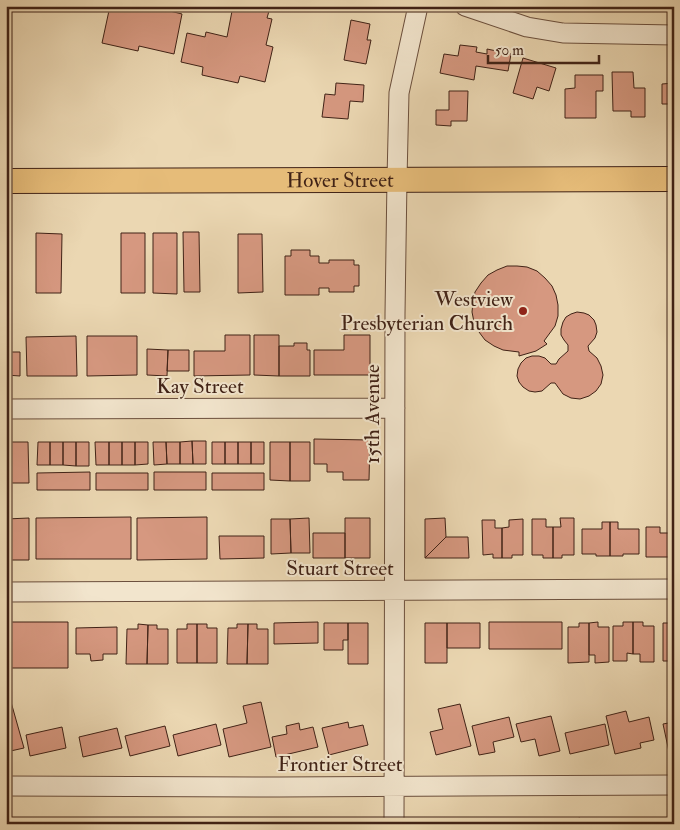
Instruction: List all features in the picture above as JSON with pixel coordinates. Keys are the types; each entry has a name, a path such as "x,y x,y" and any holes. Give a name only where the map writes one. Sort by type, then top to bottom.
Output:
{"main road":[{"name":"Hover Street","path":"6,181 674,178"}],"street":[{"name":"15th Avenue","path":"394,824 395,408 399,93 418,6"},
{"path":"465,6 527,27 563,33 674,35"},
{"name":"Kay Street","path":"6,409 395,408"},
{"name":"Stuart Street","path":"6,592 674,589"},
{"name":"Frontier Street","path":"6,786 674,786"}],"building":[{"path":"110,6 150,6 182,14 174,54 139,46 138,51 102,43"},
{"path":"233,6 248,6 269,11 267,18 272,19 266,45 273,47 265,82 240,76 238,83 202,75 203,67 181,62 187,33 205,37 206,32 227,37"},
{"path":"351,20 370,24 367,40 371,40 366,64 344,60"},
{"path":"460,45 477,47 476,52 487,54 487,49 511,54 508,71 476,66 474,80 440,73 444,54 458,56"},
{"path":"523,58 556,68 549,91 537,87 533,99 513,93"},
{"path":"612,72 633,72 634,88 645,88 645,117 631,117 631,111 613,111"},
{"path":"575,75 603,75 603,91 596,91 596,118 565,118 565,89 575,88"},
{"path":"336,83 364,85 363,102 350,101 348,119 322,117 325,94 335,95"},
{"path":"674,83 674,104 662,104 662,84"},
{"path":"449,91 468,91 467,121 451,121 451,126 436,125 436,110 449,110"},
{"path":"183,232 199,232 200,292 184,292"},
{"path":"36,233 62,234 61,293 36,293"},
{"path":"121,233 145,233 145,293 121,293"},
{"path":"153,233 177,233 177,294 153,293"},
{"path":"238,234 262,234 263,292 238,293"},
{"path":"291,250 310,250 310,256 319,256 319,263 329,263 329,260 354,260 354,265 359,265 359,286 354,286 354,292 329,292 329,288 319,288 319,295 285,295 285,256 291,256"},
{"path":"507,266 527,267 537,271 552,286 558,305 558,316 555,326 544,341 547,344 536,351 519,356 519,352 503,350 485,340 474,322 472,312 475,292 481,283 488,275"},
{"path":"577,312 589,315 596,325 597,332 595,338 588,346 589,351 597,358 601,366 603,375 601,384 589,396 580,399 571,398 563,394 555,383 551,383 542,391 529,391 519,382 517,376 521,363 526,358 539,356 545,358 551,364 556,364 568,351 568,345 561,335 563,322 566,317"},
{"path":"225,335 250,335 250,375 194,376 194,351 225,351"},
{"path":"254,335 279,335 279,376 254,375"},
{"path":"344,335 370,335 370,375 314,375 314,350 344,350"},
{"path":"76,336 77,376 27,376 26,337"},
{"path":"87,336 137,336 137,375 87,376"},
{"path":"294,343 307,343 307,350 310,350 310,376 279,376 279,346 294,346"},
{"path":"147,349 168,350 167,376 147,375"},
{"path":"168,350 189,350 189,371 167,371"},
{"path":"6,352 20,352 20,376 6,375"},
{"path":"314,439 370,440 369,480 343,480 343,472 327,472 327,464 314,464"},
{"path":"192,441 206,441 206,464 193,464"},
{"path":"192,441 193,464 180,464 180,442"},
{"path":"6,442 28,442 29,483 6,483"},
{"path":"38,442 50,442 50,465 37,465"},
{"path":"50,442 63,442 63,465 50,465"},
{"path":"63,442 76,442 76,466 63,465"},
{"path":"76,442 89,442 89,466 76,466"},
{"path":"95,442 109,442 109,465 96,465"},
{"path":"109,442 122,442 122,465 109,465"},
{"path":"122,442 135,442 135,465 122,465"},
{"path":"135,442 148,442 148,464 135,465"},
{"path":"153,442 166,442 167,464 154,465"},
{"path":"166,442 180,442 180,464 167,464"},
{"path":"212,442 225,442 225,464 212,464"},
{"path":"225,442 238,442 238,464 225,464"},
{"path":"238,442 251,442 251,464 238,464"},
{"path":"251,442 264,442 264,464 251,464"},
{"path":"270,442 290,442 290,481 270,480"},
{"path":"290,442 310,442 310,481 290,481"},
{"path":"90,472 90,490 37,490 37,473"},
{"path":"154,472 206,472 206,490 154,490"},
{"path":"96,473 148,473 148,490 96,490"},
{"path":"212,473 264,473 264,490 212,490"},
{"path":"131,517 131,559 36,559 36,518"},
{"path":"207,517 207,559 137,560 137,518"},
{"path":"29,518 29,560 6,560 6,519"},
{"path":"309,518 310,553 291,553 290,519"},
{"path":"345,518 370,518 370,558 345,558"},
{"path":"445,518 446,537 425,558 425,519"},
{"path":"560,518 574,518 574,555 562,555 562,558 553,558 553,527 561,527"},
{"path":"271,519 290,519 291,553 271,554"},
{"path":"523,519 523,555 512,555 512,558 502,558 502,528 509,527 509,520"},
{"path":"532,519 546,519 546,527 553,527 553,558 543,558 543,555 532,555"},
{"path":"482,520 495,520 495,528 502,528 502,558 493,558 493,554 483,555"},
{"path":"602,522 610,522 610,556 582,554 582,529 602,529"},
{"path":"610,522 618,522 618,529 639,529 639,554 610,556"},
{"path":"646,527 660,527 660,533 674,533 674,557 646,557"},
{"path":"313,533 345,533 345,558 313,558"},
{"path":"219,536 264,536 264,558 220,559"},
{"path":"446,537 468,537 469,558 425,558"},
{"path":"6,622 68,622 68,668 6,668"},
{"path":"318,622 318,643 274,644 274,623"},
{"path":"489,622 562,622 562,649 489,649"},
{"path":"598,622 598,627 609,627 609,662 595,663 595,655 589,655 589,623"},
{"path":"623,622 633,622 633,654 627,653 627,661 613,661 613,626 623,626"},
{"path":"633,622 643,622 643,626 654,626 654,662 640,662 640,654 633,654"},
{"path":"324,623 348,623 348,640 343,640 343,650 324,650"},
{"path":"348,623 368,623 368,664 348,664"},
{"path":"425,623 447,623 447,663 425,663"},
{"path":"447,623 480,623 480,648 447,648"},
{"path":"579,623 589,623 589,662 568,663 568,627 579,627"},
{"path":"663,623 674,623 674,661 663,661"},
{"path":"138,624 148,625 147,664 126,664 127,629 138,629"},
{"path":"187,624 197,624 197,663 177,663 177,629 187,629"},
{"path":"197,624 207,624 207,628 217,628 217,663 197,663"},
{"path":"237,624 248,624 247,664 227,664 228,628 237,628"},
{"path":"248,624 257,624 257,629 268,629 268,664 247,664"},
{"path":"148,625 157,625 157,629 168,629 168,664 147,664"},
{"path":"117,627 117,654 103,654 103,660 91,661 90,654 76,654 76,628"},
{"path":"11,702 24,748 6,752 6,703"},
{"path":"261,702 271,747 229,757 223,729 247,723 243,706"},
{"path":"460,704 471,746 436,755 430,732 443,729 438,709"},
{"path":"626,711 629,722 649,717 654,740 640,743 641,748 615,754 606,716"},
{"path":"551,716 560,751 539,756 535,739 521,742 516,724"},
{"path":"509,717 514,737 493,742 495,752 479,755 472,726"},
{"path":"348,722 349,728 363,725 368,745 329,755 322,728"},
{"path":"674,722 674,751 669,752 663,724"},
{"path":"299,723 300,730 313,727 318,747 276,757 272,737 287,734 286,726"},
{"path":"216,724 221,745 178,756 173,735"},
{"path":"605,724 609,745 570,754 565,733"},
{"path":"165,726 170,746 130,756 125,736"},
{"path":"62,727 66,748 30,756 26,735"},
{"path":"117,728 122,748 83,757 79,737"},
{"path":"580,818 581,824 563,824 563,822"},
{"path":"364,819 365,824 346,824"},
{"path":"555,819 557,824 534,824"},
{"path":"649,819 650,824 629,824"}],"place":[{"name":"Westview Presbyterian Church","path":"523,311"}]}
